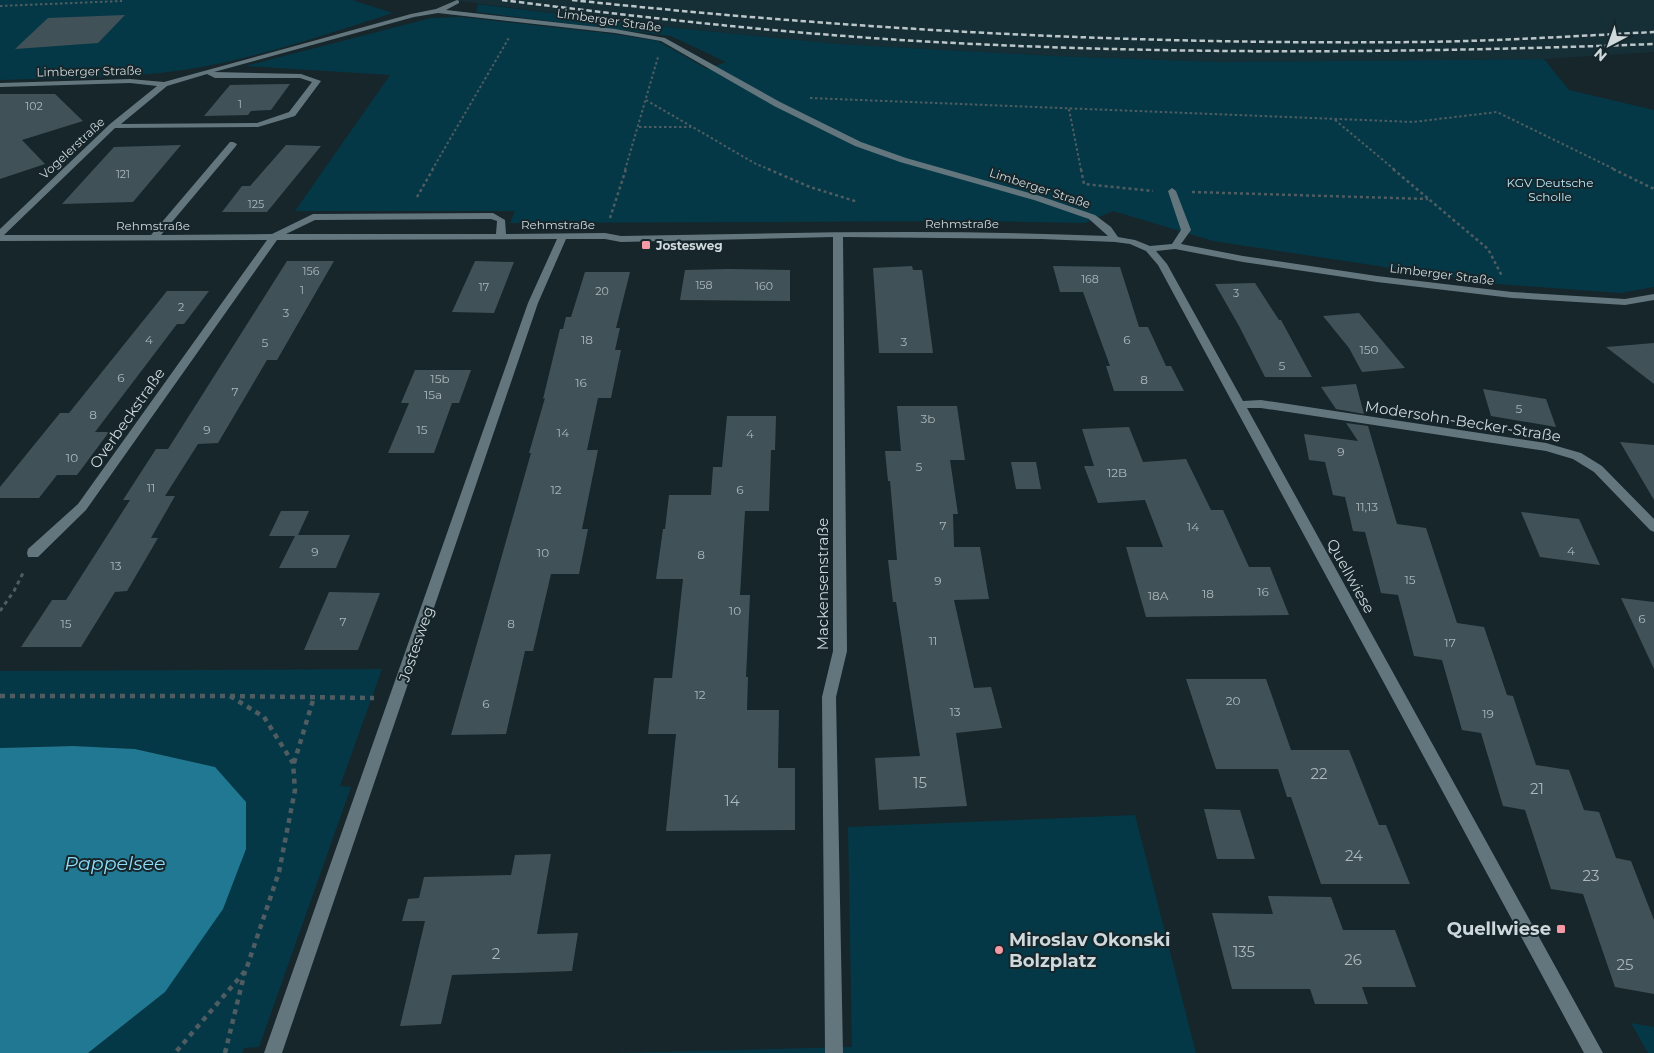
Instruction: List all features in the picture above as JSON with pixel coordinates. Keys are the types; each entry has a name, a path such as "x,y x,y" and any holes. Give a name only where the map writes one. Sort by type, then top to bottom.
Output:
{"street":[{"name":"Limberger Straße","path":"0,85 130,81 164,84 413,15 438,10 456,2"},
{"name":"Limberger Straße","path":"438,10 615,31 663,39 823,128 885,154 1037,198 1092,217 1115,238 1149,249 1175,246 1243,259 1377,279 1512,295 1625,302 1654,297"},
{"path":"113,126 258,125 292,114 318,81 300,76 215,76 208,72"},
{"name":"Vogelerstraße","path":"0,234 113,126 164,84"},
{"path":"154,237 232,144"},
{"path":"1172,191 1186,230 1175,246"},
{"path":"274,237 313,217 493,216 501,220 500,236"},
{"name":"Rehmstraße","path":"0,238 605,236 621,239 647,239 701,236 838,234 1115,238"},
{"name":"Mackensenstraße","path":"834,1053 829,697 840,651 838,234"},
{"name":"Jostesweg","path":"273,1053 534,303 563,236"},
{"name":"Overbeckstraße","path":"32,553 82,508 274,237"},
{"name":"Quellwiese","path":"1149,249 1162,264 1594,1053"},
{"name":"Modersohn-Becker-Straße","path":"1239,405 1261,404 1546,447 1577,456 1598,470 1654,527"}],"path":[{"path":"0,6 122,1"},
{"path":"406,217 519,20"},
{"path":"605,236 639,127 663,39"},
{"path":"778,104 802,98 1413,122 1497,112 1654,189"},
{"path":"646,100 756,164 810,187 858,202"},
{"path":"1070,109 1084,184 1136,190 1428,199"},
{"path":"1334,120 1488,249 1512,295"},
{"path":"639,127 693,128"},
{"path":"0,611 14,591 32,553"},
{"path":"0,696 397,698"},
{"path":"230,696 264,717 294,763"},
{"path":"226,1053 246,970 279,872 295,790 294,763 314,697"},
{"path":"175,1053 246,970"}],"shaded area":[{"path":"451,0 1654,0 1654,52 1544,59 1218,62 1056,56 837,44 676,28"}],"green space":[{"path":"0,0 352,0 393,13 316,38 209,66 115,77 0,80"},
{"name":"KGV Deutsche Scholle","path":"478,4 676,28 837,44 1056,56 1218,62 1544,59 1569,90 1654,110 1654,287 1621,293 1497,284 1213,241 1113,211 1085,223 976,221 510,223 515,211 295,211 390,75 245,66 431,18 461,17 614,34 658,41 707,69 726,62 671,36 476,12"},
{"path":"382,669 340,786 351,787 259,1047 244,1048 242,1053 88,1053 165,992 215,767 135,749 72,746 0,748 0,671"},
{"path":"1135,815 1196,1053 615,1053 852,1047 848,827"},
{"path":"1631,1023 1654,1027 1654,1053 1648,1053"}],"water":[{"name":"Pappelsee","path":"73,746 135,749 215,767 246,802 246,849 223,909 165,992 88,1053 0,1053 0,748"}],"building":[{"path":"125,15 98,43 15,49 48,18"},
{"path":"290,84 271,110 251,111 248,115 204,116 230,85"},
{"path":"0,94 55,94 83,121 22,140 45,164 0,179"},
{"path":"181,145 133,202 62,204 114,147"},
{"path":"286,145 321,146 267,212 222,212 242,186 250,186"},
{"path":"287,261 334,261 277,360 267,360 218,443 198,444 165,496 175,496 151,538 158,538 127,591 115,592 81,647 21,647 52,600 66,600 130,500 123,500 156,449 168,449"},
{"path":"475,261 514,262 494,313 452,312"},
{"path":"912,266 913,270 922,270 933,353 879,353 873,268"},
{"path":"1053,266 1120,267 1139,327 1148,327 1166,366 1171,366 1184,391 1114,391 1106,366 1110,366 1083,292 1060,292"},
{"path":"685,270 790,270 790,301 680,300"},
{"path":"585,272 630,272 616,328 620,328 615,350 621,350 611,398 598,398 587,450 598,450 582,529 588,529 579,574 551,574 533,651 525,651 506,734 451,735 531,453 529,453 545,398 543,399 560,329 563,329 566,317 571,317"},
{"path":"1255,283 1279,320 1281,320 1312,377 1265,377 1215,284"},
{"path":"167,291 209,291 184,324 177,324 95,432 109,432 77,475 57,475 39,498 0,498 0,487 60,413 69,413"},
{"path":"1359,313 1405,368 1362,372 1349,348 1323,316"},
{"path":"1654,343 1654,384 1606,347"},
{"path":"415,370 471,370 459,403 452,403 434,453 388,453 409,403 401,403"},
{"path":"1356,384 1364,414 1336,409 1321,387"},
{"path":"1483,389 1546,399 1556,427 1491,416"},
{"path":"897,406 957,406 965,460 950,460 958,514 953,514 954,547 980,547 989,599 954,600 974,688 991,687 1002,728 956,733 967,806 879,810 875,758 920,756 896,602 893,602 888,560 897,560 890,481 888,481 885,451 901,451"},
{"path":"727,416 776,416 775,450 771,450 769,511 745,511 740,595 750,595 746,677 748,677 747,710 779,710 778,768 795,768 795,830 666,831 676,734 648,734 654,678 672,678 683,579 656,579 669,495 711,495 713,467 722,467"},
{"path":"1346,423 1368,426 1397,524 1426,528 1457,623 1484,627 1507,695 1513,696 1536,765 1569,770 1584,810 1599,812 1616,858 1631,861 1654,920 1654,994 1615,987 1583,894 1551,889 1525,810 1503,806 1481,733 1462,730 1442,660 1414,656 1398,595 1381,593 1365,532 1353,531 1345,497 1333,495 1325,462 1309,460 1304,434 1358,441"},
{"path":"1129,427 1143,462 1186,459 1211,510 1223,510 1249,567 1270,567 1289,615 1146,617 1126,547 1163,547 1145,500 1098,503 1084,466 1094,466 1082,429"},
{"path":"1620,442 1654,445 1654,500"},
{"path":"1011,462 1036,462 1041,489 1016,489"},
{"path":"281,511 309,511 298,535 350,535 336,568 279,568 295,536 269,536"},
{"path":"1521,512 1579,519 1600,565 1540,557"},
{"path":"329,592 380,593 358,650 304,650"},
{"path":"1621,598 1654,602 1654,669"},
{"path":"1186,679 1266,679 1291,750 1349,750 1379,825 1386,825 1410,884 1321,884 1291,797 1287,797 1278,769 1216,769"},
{"path":"1204,809 1240,810 1255,859 1217,859"},
{"path":"551,854 537,934 578,933 572,971 452,975 441,1024 400,1026 425,921 402,921 408,899 419,898 424,877 511,875 515,855"},
{"path":"1268,896 1331,897 1343,930 1395,930 1416,987 1362,987 1368,1004 1315,1004 1310,989 1232,989 1212,913 1273,914"}],"railway":[{"path":"502,0 772,30 881,39 1025,46 1205,51 1384,51 1654,44"},
{"path":"572,0 784,20 1102,38 1208,41 1420,42 1654,32"}],"place":[{"name":"Jostesweg","path":"646,245"},
{"name":"Quellwiese","path":"1561,929"},
{"name":"Miroslav Okonski Bolzplatz","path":"999,950"}]}
